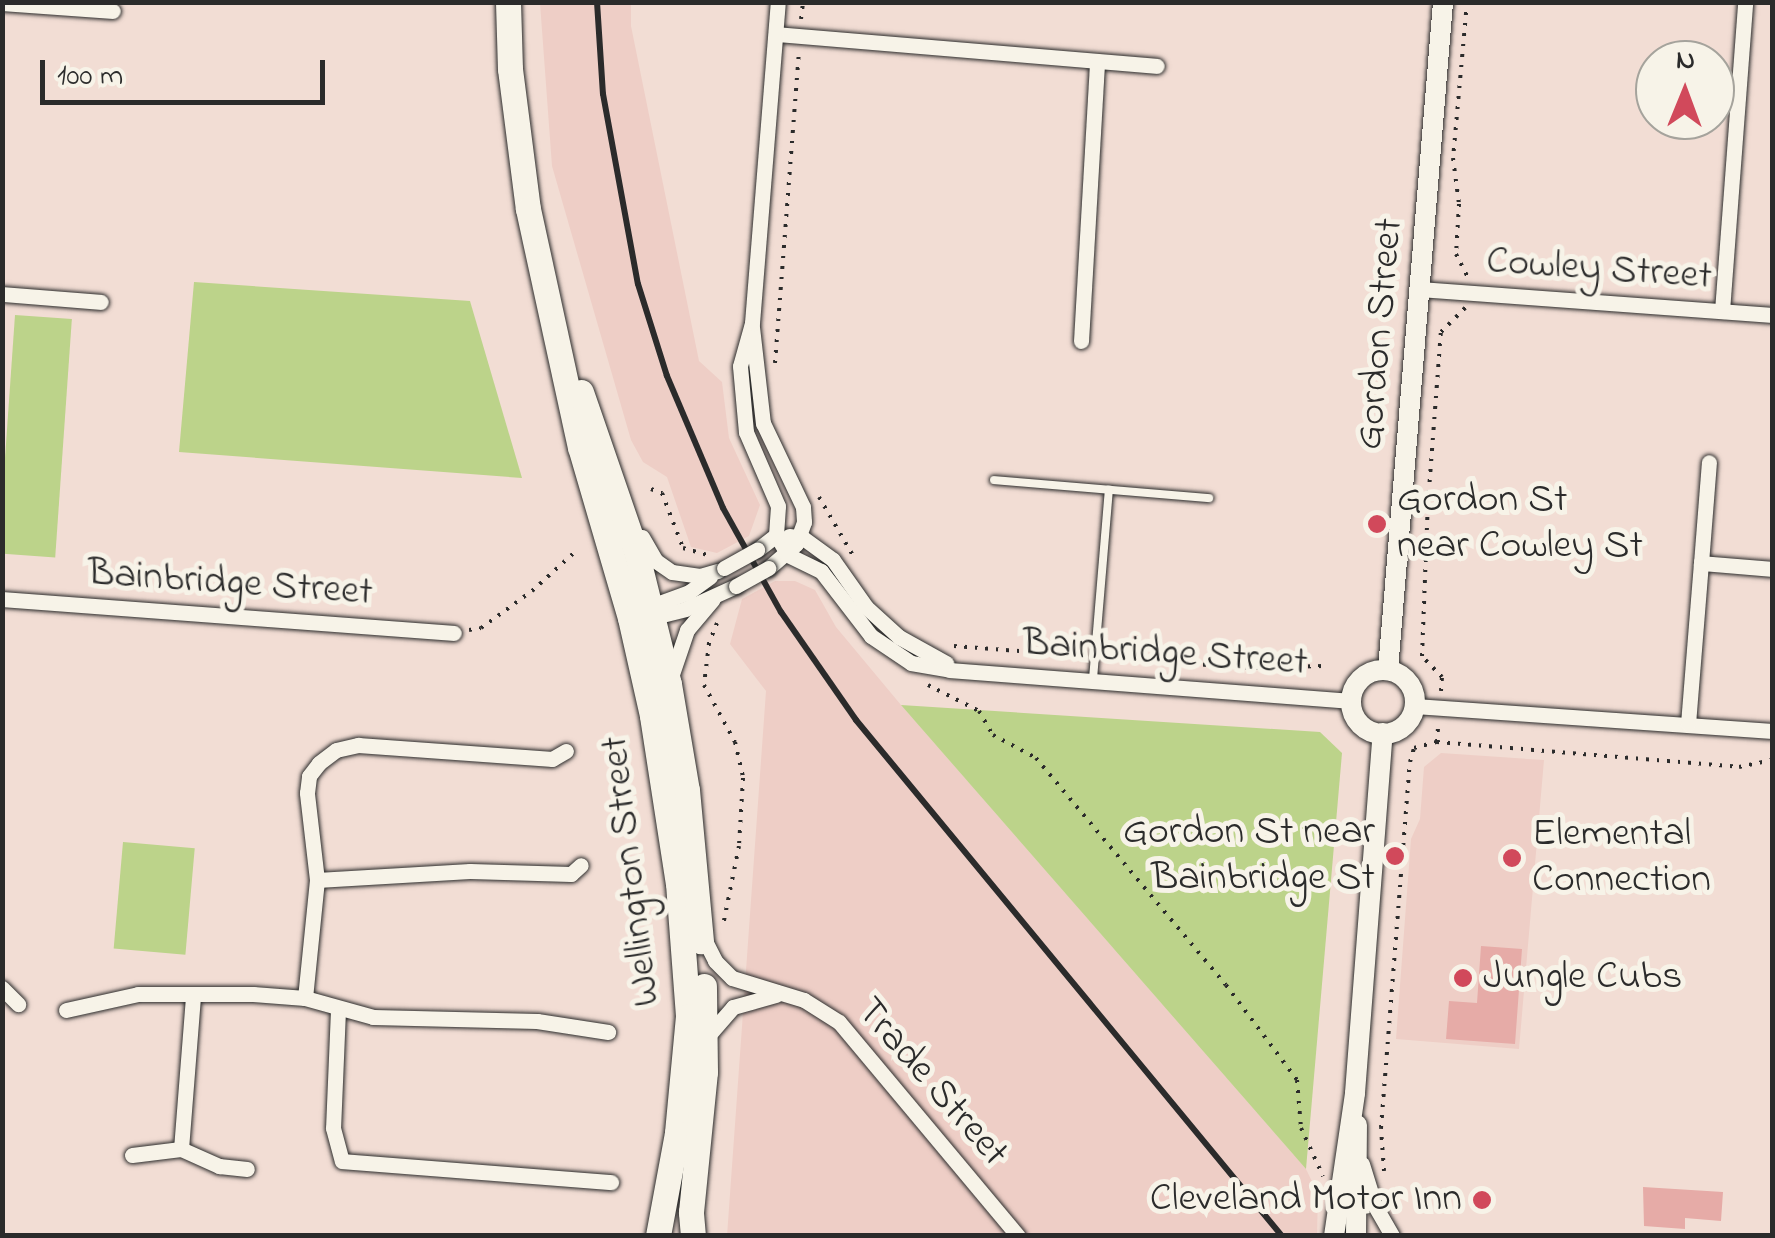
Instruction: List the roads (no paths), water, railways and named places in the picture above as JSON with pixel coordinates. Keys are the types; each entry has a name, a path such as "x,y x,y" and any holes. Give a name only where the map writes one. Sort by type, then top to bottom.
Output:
{"main road":[{"path":"508,2 510,68 528,208 580,448 669,684 712,932 691,1212 693,1236"},
{"path":"556,329 584,400 645,614"},
{"name":"Wellington Street","path":"645,614 687,980 678,1133 658,1236"}],"street":[{"path":"645,614 713,599 788,555 800,537 803,507 763,423 752,324 778,2"},
{"name":"Gordon Street","path":"1388,670 1443,2"},
{"path":"1722,311 1744,2"},
{"path":"2,3 112,11"},
{"path":"776,34 1157,66"},
{"path":"1081,341 1098,61"},
{"name":"Cowley Street","path":"1420,289 1772,315"},
{"path":"2,294 101,302"},
{"path":"752,324 740,366 740,405 746,432 776,494 776,535 788,555"},
{"path":"584,400 650,554 662,568 684,576 757,550 776,535 800,537"},
{"path":"1688,724 1709,462"},
{"name":"Bainbridge Street","path":"800,537 834,560 866,607 898,637 927,655 974,672"},
{"name":"Bainbridge Street","path":"788,555 821,572 854,618 894,654 924,666 1351,701"},
{"path":"1701,564 1772,569"},
{"path":"645,614 688,592 720,565"},
{"name":"Bainbridge Street","path":"2,599 454,633"},
{"path":"669,684 686,630 713,599"},
{"path":"1388,670 1406,679 1415,706 1400,728 1383,733 1360,724 1351,701 1360,680 1372,672 1388,670"},
{"path":"1415,706 1772,731"},
{"path":"1334,1236 1354,1094 1383,733"},
{"path":"305,998 317,880 306,793 310,776 336,750 358,745 552,759 566,751"},
{"path":"317,880 470,871 571,874 581,865"},
{"name":"Trade Street","path":"712,932 726,974 820,1007 840,1022 1018,1236"},
{"path":"2,988 18,1004"},
{"path":"66,1010 138,994 305,998 338,1010 439,1021 536,1021 608,1032"},
{"path":"706,1038 733,1007 780,994"},
{"path":"180,1149 193,995"},
{"path":"338,1010 333,1128 342,1160 357,1165 611,1182"},
{"path":"1354,1094 1360,1156 1356,1236"},
{"path":"132,1155 180,1149 219,1166 247,1169"},
{"path":"1360,1156 1375,1206 1392,1236"}],"lane":[{"path":"994,480 1209,498"},
{"path":"1094,679 1108,490"}],"railway":[{"path":"597,2 603,94 638,284 667,376 723,508 781,612 856,720 1282,1236"}],"place":[{"name":"Gordon St near Cowley St","path":"1377,524"},
{"name":"Gordon St near Bainbridge St","path":"1395,856"},
{"name":"Elemental Connection","path":"1512,858"},
{"name":"Jungle Cubs","path":"1463,978"},
{"name":"Cleveland Motor Inn","path":"1482,1200"}]}
